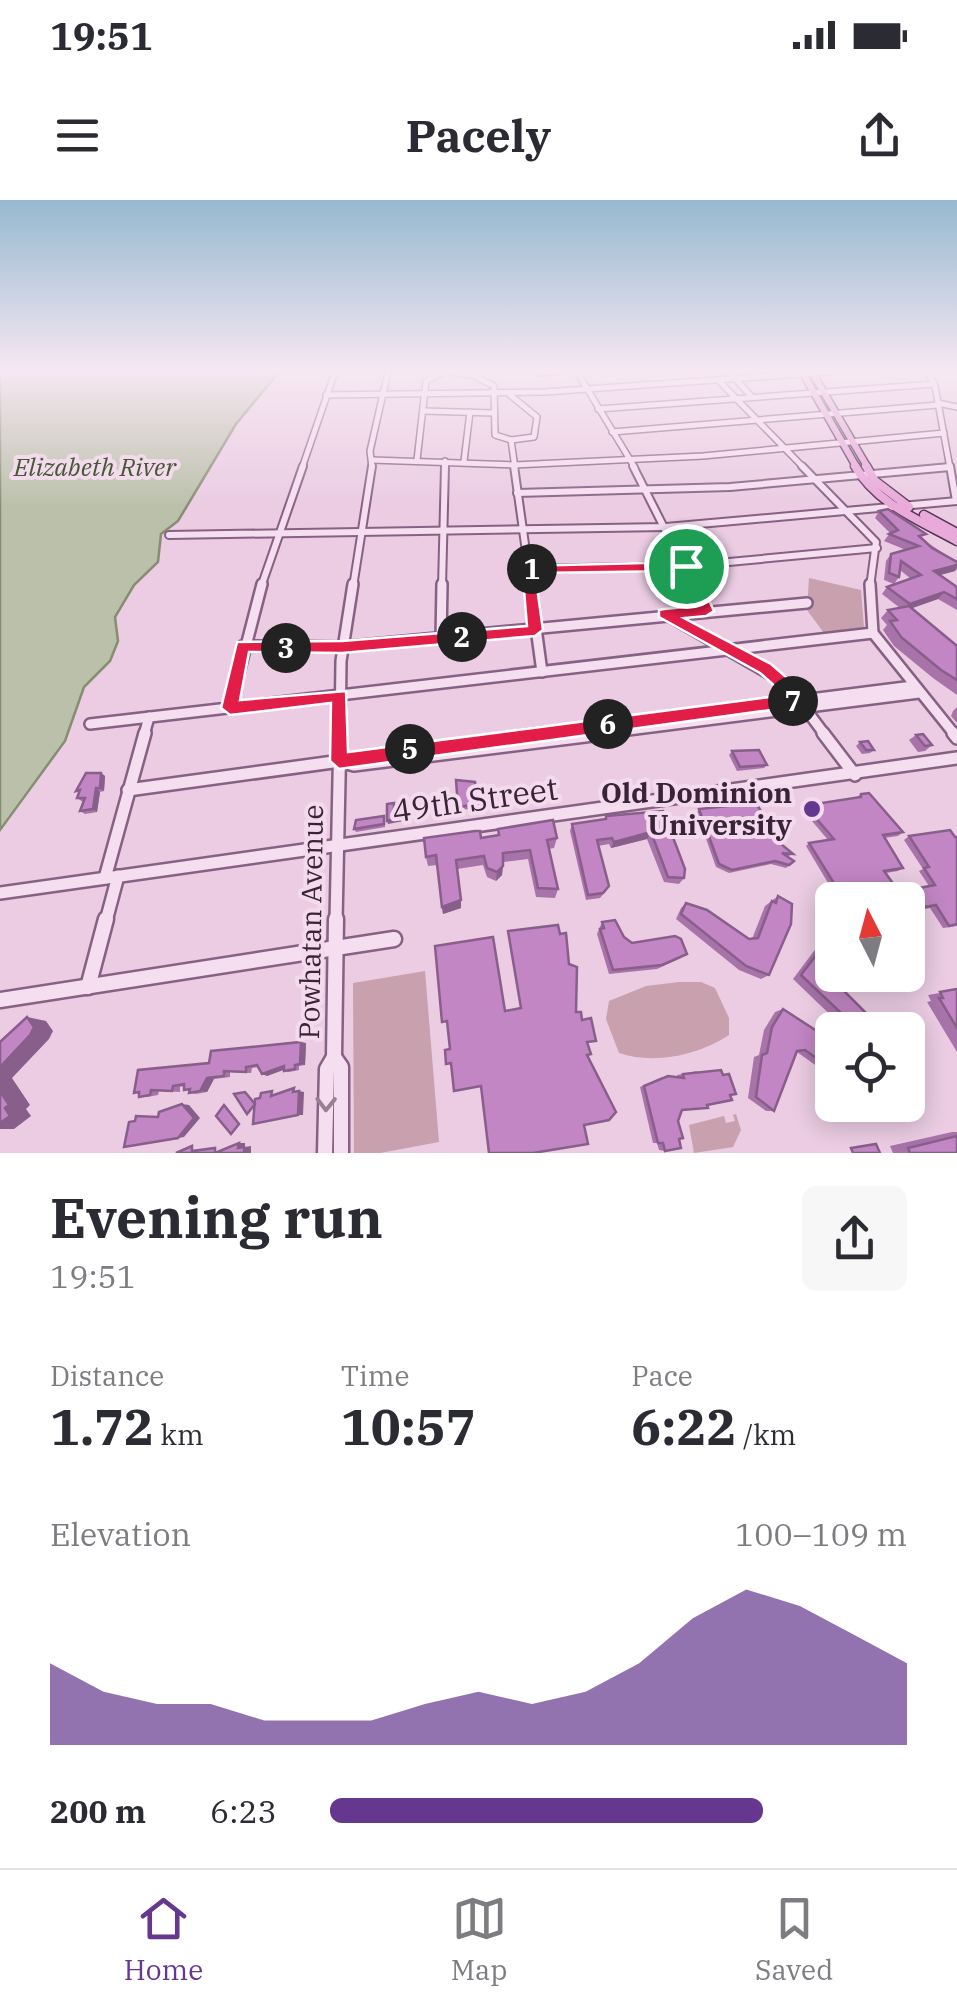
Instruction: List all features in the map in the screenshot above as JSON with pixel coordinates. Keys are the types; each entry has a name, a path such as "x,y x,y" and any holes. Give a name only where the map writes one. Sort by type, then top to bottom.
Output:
{"main road":[{"path":"833,416 873,492 957,542"},
{"path":"847,442 882,489 957,533"}],"street":[{"path":"230,708 242,646 318,416"},
{"name":"Powhatan Avenue","path":"325,1153 327,1069 334,1057 342,647 377,416"},
{"path":"416,460 425,416"},
{"path":"464,461 469,416"},
{"path":"494,416 495,434 511,440 534,436 536,416"},
{"path":"603,416 648,490 706,611"},
{"path":"752,416 878,548"},
{"path":"612,432 813,416"},
{"path":"169,535 666,527 956,501 940,416"},
{"path":"372,460 514,465 630,460 957,432"},
{"path":"511,440 542,672"},
{"path":"441,639 445,460"},
{"path":"517,492 710,486 949,464"},
{"path":"527,569 686,566 878,548"},
{"path":"878,548 869,591 873,633 957,738"},
{"path":"242,646 342,647 806,603"},
{"path":"664,614 777,676 804,703 855,775"},
{"path":"90,724 873,633"},
{"path":"128,790 916,689"},
{"path":"88,987 128,790 149,717"},
{"name":"49th Street","path":"0,893 957,758"},
{"path":"0,1000 394,939"},
{"name":"Powhatan Avenue","path":"334,1057 341,1068 341,1153"}],"shaded area":[{"path":"809,578 861,590 864,628 824,633 807,610"},
{"path":"425,971 439,1142 380,1153 354,1153 353,983"},
{"path":"701,982 715,988 729,1018 729,1035 676,1056 647,1058 619,1053 606,1019 609,1001 646,986"},
{"path":"736,1114 741,1130 733,1147 694,1153 689,1125 724,1116 726,1123 735,1121"}],"water":[{"name":"Elizabeth River","path":"0,416 242,416 178,521 161,534 158,562 134,585 115,617 118,641 110,661 84,687 65,741 0,830"}],"building":[{"path":"888,509 926,534 919,536 932,548 957,562 934,571 957,587 957,599 944,592 910,604 887,587 921,575 901,561 899,577 889,573 891,554 919,546 889,534 898,530 879,511"},
{"path":"909,606 957,646 957,680 901,637 890,621 897,620 888,610"},
{"path":"923,734 932,745 925,746 916,735"},
{"path":"868,741 874,750 866,750 860,742"},
{"path":"759,750 767,765 740,767 732,751"},
{"path":"86,773 101,773 100,788 96,788 93,809 80,811 85,798 77,798 80,790 76,791"},
{"path":"456,780 475,782 478,804 458,807"},
{"path":"869,793 903,832 883,835 903,868 884,871 892,882 833,882 809,843 834,839 815,817 815,804"},
{"path":"394,803 394,810 400,809 403,817 387,821 387,804"},
{"path":"756,803 781,844 793,854 782,853 794,861 789,865 775,861 732,870 719,864 699,809"},
{"path":"663,811 685,869 684,878 668,877 651,832 614,842 612,838 597,840 609,886 603,893 588,895 572,824 606,816"},
{"path":"384,816 384,824 354,829 356,820"},
{"path":"553,820 557,838 547,840 558,889 538,888 530,850 503,853 503,866 497,872 487,868 484,856 456,860 461,900 442,907 436,855 426,857 424,838 480,831 481,838 499,835 498,829"},
{"path":"950,830 957,837 957,924 949,926 936,905 925,907 925,887 935,885 924,868 929,867 909,836"},
{"path":"778,896 792,904 791,924 769,975 746,966 681,914 686,903 707,910 749,939 758,938 772,901 776,903"},
{"path":"615,920 632,943 675,936 681,939 687,954 662,965 613,970 600,929 604,928 602,922"},
{"path":"558,925 560,934 566,933 569,964 577,967 576,1012 581,1012 582,1020 591,1018 596,1041 587,1042 591,1054 587,1055 616,1112 609,1120 584,1125 588,1144 533,1153 489,1153 481,1086 454,1091 451,1063 446,1064 445,1050 450,1049 447,1021 442,1022 435,946 493,937 505,1011 521,1008 508,931"},
{"path":"815,956 815,988 801,975"},
{"path":"956,989 957,1028 939,998 943,998 940,992"},
{"path":"819,992 845,992 865,1012 840,1012"},
{"path":"783,1009 815,1030 815,1057 805,1050 797,1051 774,1111 756,1097 762,1055 767,1053 772,1027"},
{"path":"27,1017 34,1027 30,1035 0,1067 0,1042"},
{"path":"301,1042 300,1064 295,1069 284,1071 284,1066 262,1074 257,1065 246,1067 246,1072 224,1071 224,1076 207,1078 200,1091 189,1093 184,1084 173,1086 172,1091 151,1090 150,1095 139,1097 139,1092 134,1093 138,1070 209,1063 211,1051"},
{"path":"721,1070 723,1075 729,1074 736,1094 730,1095 732,1100 707,1105 708,1108 682,1110 678,1121 683,1138 679,1139 681,1148 665,1151 663,1143 658,1143 644,1086 668,1076 684,1078 683,1074"},
{"path":"294,1088 293,1092 299,1091 298,1115 253,1124 255,1099 261,1093 272,1091 271,1096"},
{"path":"0,1091 9,1105 5,1108 10,1116 0,1123"},
{"path":"245,1092 255,1104 247,1114 234,1094"},
{"path":"182,1104 194,1118 178,1138 124,1147 129,1122 135,1121 136,1116 158,1117 159,1112"},
{"path":"224,1105 239,1124 231,1134 216,1116"},
{"path":"957,1136 957,1153 910,1153 908,1148"},
{"path":"239,1143 238,1148 244,1147 244,1153 215,1153"},
{"path":"876,1144 880,1153 853,1153 851,1148"},
{"path":"192,1146 192,1151 215,1148 215,1153 176,1153"}],"place":[{"name":"Old Dominion University","path":"812,809"}],"route":[{"path":"686,566 706,611 664,614 766,668 802,700 339,761 340,695 230,708 242,646 342,647 535,630 527,569 686,566"}]}
